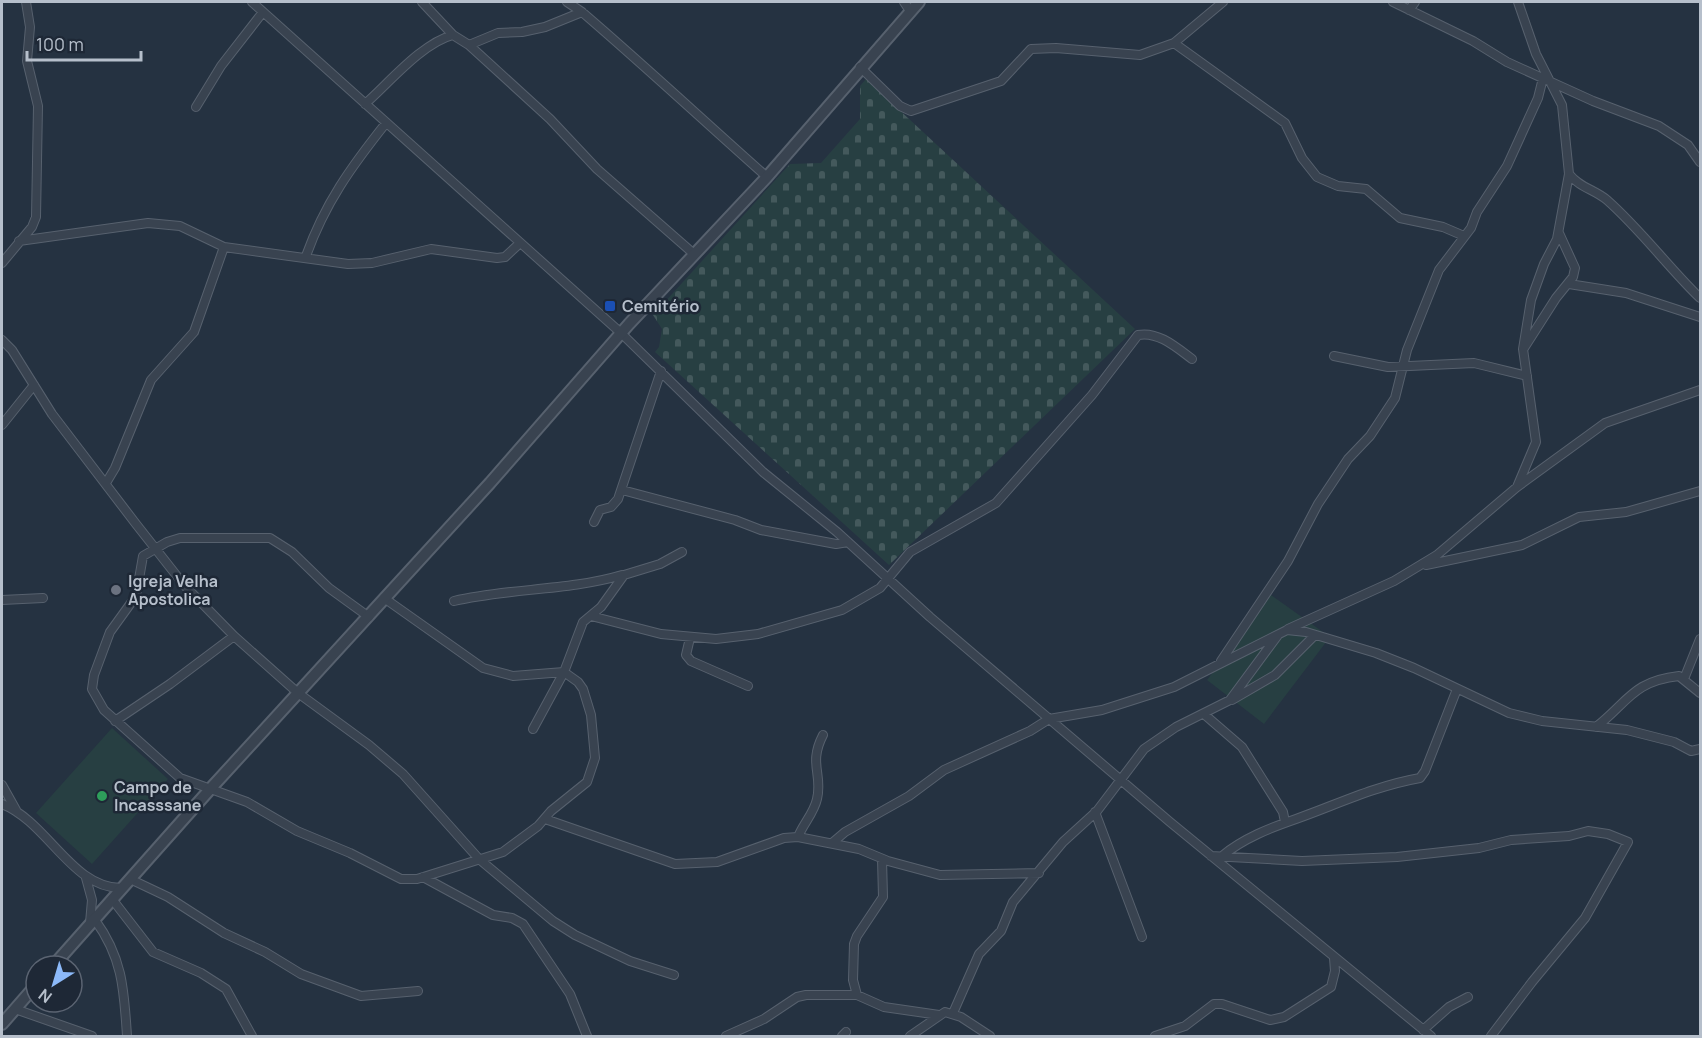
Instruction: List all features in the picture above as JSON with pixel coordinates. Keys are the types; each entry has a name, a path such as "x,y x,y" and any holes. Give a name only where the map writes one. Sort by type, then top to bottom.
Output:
{"street":[{"path":"2,263 32,227 38,196 36,133 38,106 27,61 30,27 26,2"},
{"path":"252,2 621,333 763,471 848,542 888,580 1049,719 1211,856 1431,1036"},
{"path":"422,2 453,35 469,45 550,118 597,170 694,255"},
{"path":"567,2 582,12 676,93 694,113 767,177"},
{"path":"64,954 212,787 490,483 621,333 767,177 860,67 907,6 919,2"},
{"path":"860,67 900,106 911,111 1001,81 1031,49 1047,47 1140,55 1174,43 1223,2"},
{"path":"1393,2 1547,80 1659,126 1688,146 1701,162"},
{"path":"1409,10 1415,2"},
{"path":"1516,486 1536,442 1523,349 1531,300 1559,232 1569,174 1562,105 1547,80 1518,2"},
{"path":"196,106 221,66 263,12"},
{"path":"469,45 498,33 530,31 582,12"},
{"path":"365,104 419,54 442,38 453,35"},
{"path":"1174,43 1285,123 1302,158 1317,177 1338,186 1366,189 1400,219 1443,228 1464,236"},
{"path":"1218,664 1279,575 1318,504 1348,459 1370,436 1389,408 1399,386 1407,350 1438,270 1464,236 1492,187 1508,166 1547,80"},
{"path":"306,256 328,203 360,154 386,123"},
{"path":"1569,174 1582,188 1606,199 1642,233 1677,277 1701,298"},
{"path":"20,241 148,223 166,223 180,226 224,247 361,264 431,249 497,258 506,257 519,243"},
{"path":"1523,349 1556,298 1569,284 1575,268 1559,232"},
{"path":"106,483 115,468 151,380 194,332 224,247"},
{"path":"1569,284 1626,293 1701,317"},
{"path":"591,616 690,638 736,638 842,610 880,588 910,552 996,503 1092,395 1138,335 1151,334 1161,338 1192,359"},
{"path":"2,340 12,350 52,414 155,548 184,585 234,636 298,693 369,745 403,774 479,859 544,913 575,935 630,961 674,975"},
{"path":"1334,356 1388,367 1474,363 1527,376"},
{"path":"594,522 600,510 615,504 622,490 661,371"},
{"path":"2,425 34,385"},
{"path":"832,843 845,832 909,796 944,770 1030,731 1049,719 1102,710 1180,684 1278,634 1384,586 1453,543 1516,486 1605,423 1701,390"},
{"path":"622,490 735,520 761,530 836,544 848,542"},
{"path":"1418,566 1522,545 1580,517 1626,512 1701,491"},
{"path":"369,617 329,588 292,552 270,538 180,538 155,548 143,556 136,596 110,632 94,675 92,689 95,697 115,721 180,778 212,787 401,879 408,881 503,852 587,782 595,758 587,700 578,681 564,672 513,676 483,668 384,598"},
{"path":"454,601 487,593 607,580 660,564 682,552"},
{"path":"532,729 564,672 580,627 601,607 624,575"},
{"path":"2,600 43,598"},
{"path":"1287,630 1315,635 1376,653 1509,713 1542,721 1627,730 1674,742 1691,751 1701,749"},
{"path":"1230,700 1278,634"},
{"path":"953,1013 980,954 1001,931 1013,902 1063,842 1095,812 1144,749 1176,727 1205,715 1275,675 1315,635"},
{"path":"115,721 170,684 234,636"},
{"path":"690,638 686,655 690,661 748,686"},
{"path":"1684,679 1701,639"},
{"path":"1596,727 1617,711 1627,696 1639,687 1668,677 1679,676 1701,693"},
{"path":"1222,856 1274,825 1369,789 1419,778 1425,771 1457,688"},
{"path":"1205,715 1242,747 1283,812 1285,822"},
{"path":"798,837 816,803 818,787 815,752 823,735"},
{"path":"2,785 16,810"},
{"path":"2,804 16,810 33,823 86,878 105,887 126,884 168,897 224,933 265,952 302,975 361,996 418,992"},
{"path":"1095,812 1142,938"},
{"path":"545,819 675,864 717,862 784,838 798,837 859,849 882,859 940,875 1038,873"},
{"path":"1211,856 1302,861 1397,857 1479,848 1521,839 1569,836 1588,831 1608,834 1628,842 1586,918 1532,982 1491,1036"},
{"path":"857,995 853,980 854,944 883,897 882,859"},
{"path":"423,877 493,915 512,918 523,924 570,994 587,1036"},
{"path":"86,878 92,900 92,923 111,943 118,959 127,1036"},
{"path":"112,900 153,952 201,973 226,989 252,1036"},
{"path":"1155,1036 1185,1026 1214,1004 1222,1004 1270,1020 1284,1017 1331,987 1335,971 1334,958"},
{"path":"1335,971 1345,967"},
{"path":"726,1036 764,1019 797,997 831,994 857,995 884,1007 939,1015 953,1013 990,1036"},
{"path":"1423,1030 1449,1007 1468,998"},
{"path":"2,1024 24,999"},
{"path":"15,1009 92,1036"},
{"path":"910,1036 939,1015"}],"green space":[{"path":"866,79 1135,329 889,565 655,352 659,347 662,329 653,315 790,164 821,163 860,119 860,86"},
{"path":"1271,595 1330,637 1264,724 1207,680"},
{"name":"Campo de Incasssane","path":"112,728 168,779 92,864 36,813"}],"place":[{"name":"Cemitério","path":"610,306"},
{"name":"Igreja Velha Apostolica","path":"116,590"},
{"name":"Campo de Incasssane","path":"102,796"}]}
